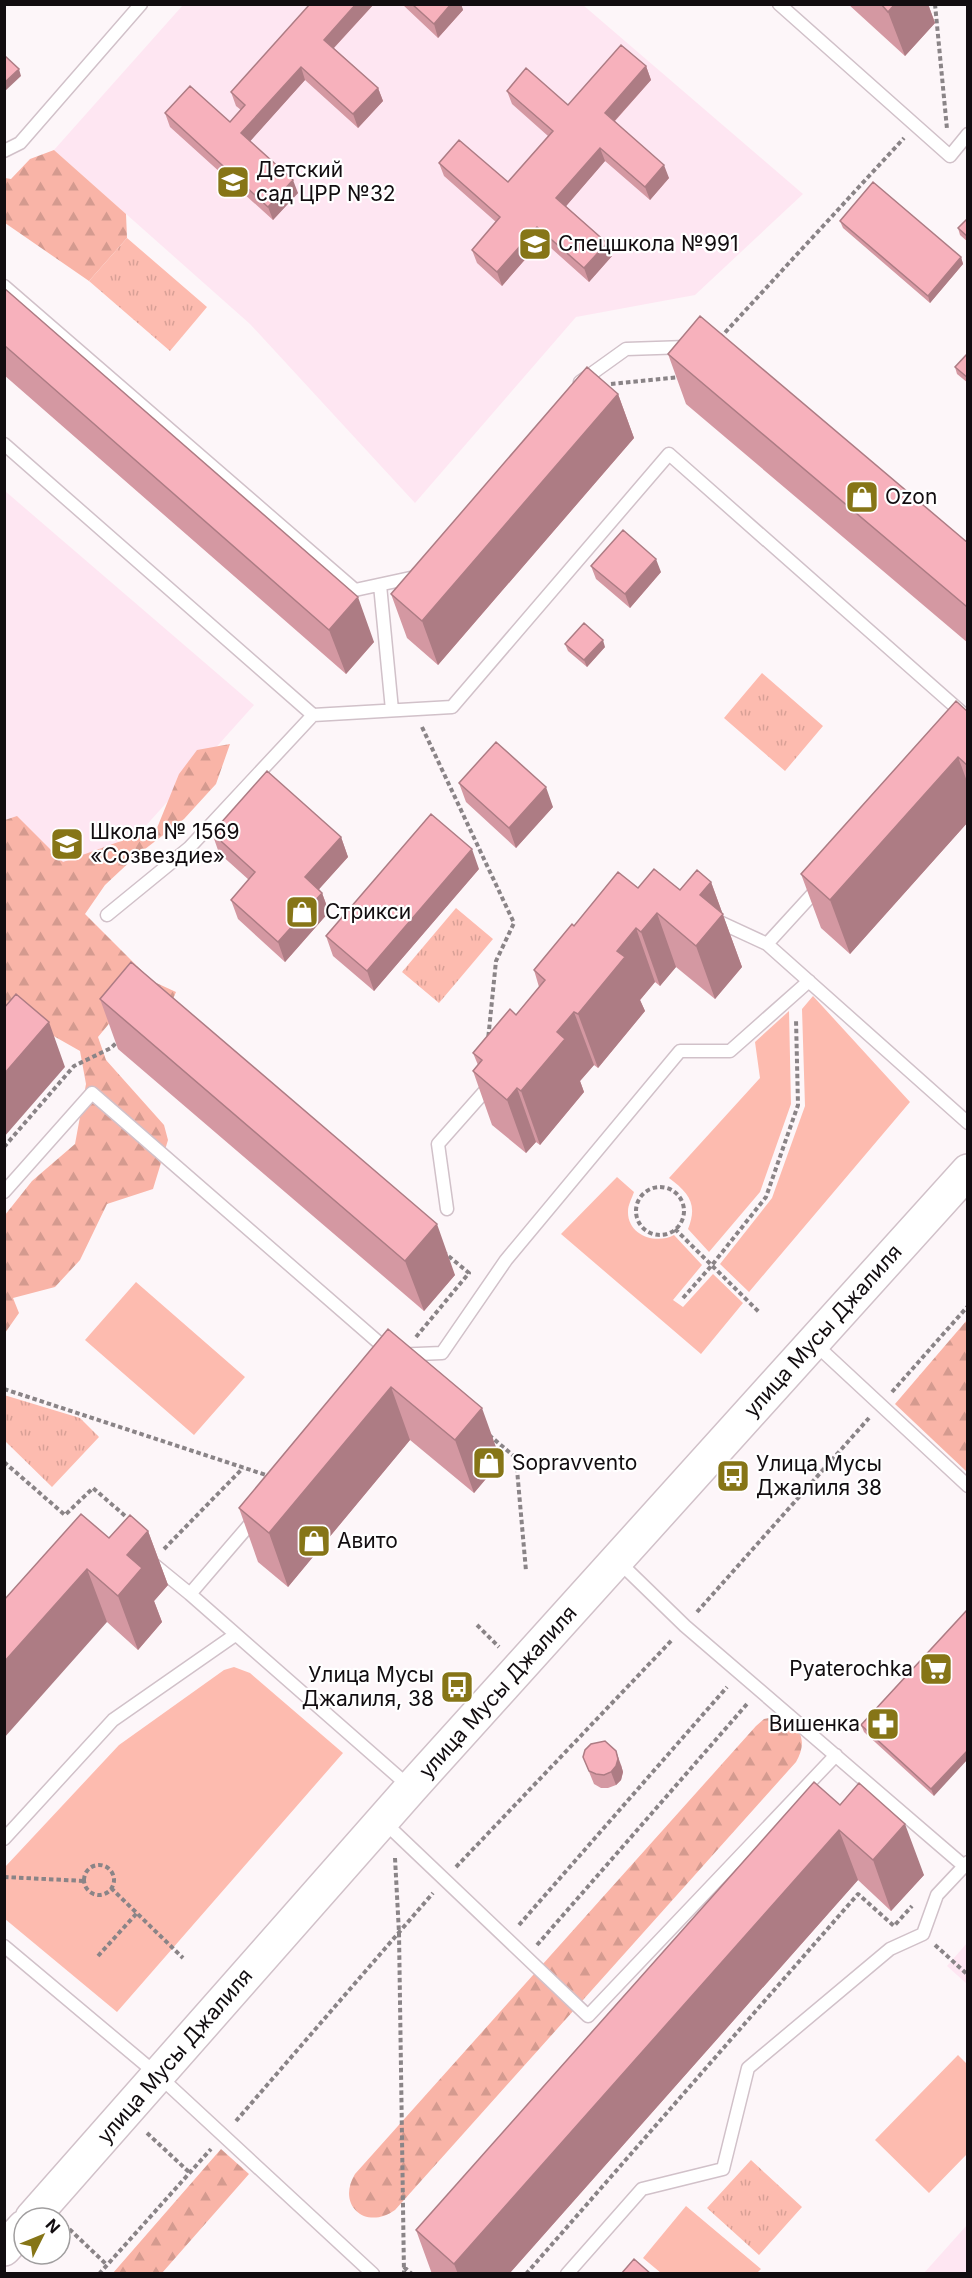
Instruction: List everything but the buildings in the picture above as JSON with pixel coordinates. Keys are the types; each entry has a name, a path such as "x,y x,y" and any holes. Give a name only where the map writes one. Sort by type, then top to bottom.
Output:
{"main road":[{"name":"улица Мусы Джалиля","path":"43,2206 388,1826 411,1788 721,1446 812,1341 968,1171"}],"lane":[{"path":"4,151 20,143 141,4"},
{"path":"779,4 950,156 968,134"},
{"path":"4,286 355,590 414,577 429,559"},
{"path":"569,390 626,349 712,346"},
{"path":"4,444 313,714 452,707 669,454 968,718"},
{"path":"380,585 392,710"},
{"path":"107,915 189,848 313,714"},
{"path":"767,944 831,873"},
{"path":"703,914 767,944 968,1123"},
{"path":"4,1192 92,1093 389,1359 409,1354 442,1353 506,1260 680,1051 730,1051 809,981"},
{"path":"447,1209 438,1144 497,1077"},
{"path":"812,1341 968,1486"},
{"path":"190,1594 263,1508"},
{"path":"140,1553 411,1788"},
{"path":"567,2274 642,2189 723,2169 748,2068 890,1949 923,1934 937,1895 966,1864 685,1626 617,1561"},
{"path":"4,1839 114,1720 236,1635"},
{"path":"388,1826 588,2016 836,1755"},
{"path":"4,1946 159,2076 373,2274"}],"path":[{"path":"935,4 950,156"},
{"path":"712,346 915,125"},
{"path":"610,384 680,379 688,370"},
{"path":"414,709 514,923 496,961 486,1050"},
{"path":"683,1298 766,1197 798,1105 794,994"},
{"path":"4,1147 74,1066 111,1048 124,1032"},
{"path":"654,1187 664,1187 674,1192 681,1200 684,1210 682,1221 675,1229 666,1234 655,1235 645,1230 638,1222 636,1212 638,1201 644,1192 654,1187"},
{"path":"675,1229 760,1312"},
{"path":"409,1354 418,1333 469,1273 441,1250"},
{"path":"99,2274 223,2136 444,1879 685,1626 968,1306"},
{"path":"4,1389 275,1478"},
{"path":"482,1430 516,1458 526,1571"},
{"path":"4,1462 65,1515 93,1488 138,1526"},
{"path":"155,1542 164,1549 243,1468"},
{"path":"507,1939 740,1673"},
{"path":"526,1957 760,1690"},
{"path":"388,1826 399,1933 404,2274"},
{"path":"95,1865 106,1866 114,1875 111,1888 104,1894 98,1895 88,1889 84,1881 86,1872 95,1865"},
{"path":"4,1876 84,1881"},
{"path":"111,1888 183,1958"},
{"path":"526,2274 858,1894 894,1926 917,1900"},
{"path":"98,1956 137,1913"},
{"path":"923,1934 968,1975"},
{"path":"147,2133 190,2173"},
{"path":"72,2232 107,2265"},
{"path":"404,2266 412,2274"}],"shaded area":[{"name":"Спецшкола №991","path":"183,5 583,5 803,194 695,295 576,317 415,503 250,324 54,150"},
{"name":"Школа № 1569 «Созвездие»","path":"5,491 254,705 5,983"},
{"path":"967,1943 967,1984 947,1966"},
{"path":"967,2225 967,2273 924,2273"}],"green space":[{"path":"54,150 126,214 127,238 89,281 5,223 5,178 11,179 30,159"},
{"path":"127,238 207,307 170,351 89,281"},
{"path":"762,673 823,726 785,771 724,718"},
{"path":"230,744 216,784 184,819 136,856 105,885 85,914 152,981 176,992 172,1001 112,1020 98,1037 106,1060 164,1125 168,1140 153,1189 107,1204 80,1260 55,1287 13,1298 19,1313 5,1333 5,1215 32,1181 75,1144 86,1084 80,1051 43,1030 5,1013 5,820 17,816 63,862 157,828 179,774 197,750"},
{"path":"456,908 493,939 439,1003 402,972"},
{"path":"813,996 910,1102 749,1292 720,1264 772,1198 805,1106 802,1009"},
{"path":"789,1011 791,1104 760,1192 709,1252 688,1229 692,1213 690,1200 682,1189 669,1178 760,1078 755,1042"},
{"path":"617,1177 634,1192 628,1211 632,1226 637,1232 659,1239 674,1235 702,1265 673,1300 683,1307 713,1274 743,1303 701,1354 561,1234"},
{"path":"136,1282 245,1377 194,1435 85,1340"},
{"path":"967,1320 967,1472 895,1404"},
{"path":"4,1395 80,1418 99,1437 52,1487 5,1441"},
{"path":"234,1667 250,1673 343,1753 117,2012 5,1919 5,1867 119,1745 224,1670"},
{"path":"774,1717 790,1723 800,1733 802,1746 796,1762 395,2210 374,2218 357,2212 349,2196 350,2185 355,2174 756,1726 764,1719"},
{"path":"958,2055 967,2064 967,2154 929,2193 875,2140"},
{"path":"221,2149 249,2174 162,2273 113,2273"},
{"path":"751,2160 802,2207 759,2255 707,2208"},
{"path":"686,2206 761,2269 757,2273 661,2273 643,2258"}],"place":[{"name":"Детский сад ЦРР №32","path":"233,182"},
{"name":"Спецшкола №991","path":"535,244"},
{"name":"Ozon","path":"862,497"},
{"name":"Школа № 1569 «Созвездие»","path":"67,844"},
{"name":"Стрикси","path":"302,912"},
{"name":"Sopravvento","path":"489,1463"},
{"name":"Улица Мусы Джалиля 38","path":"733,1476"},
{"name":"Авито","path":"314,1541"},
{"name":"Pyaterochka","path":"936,1669"},
{"name":"Улица Мусы Джалиля, 38","path":"457,1687"},
{"name":"Вишенка","path":"883,1724"}]}
